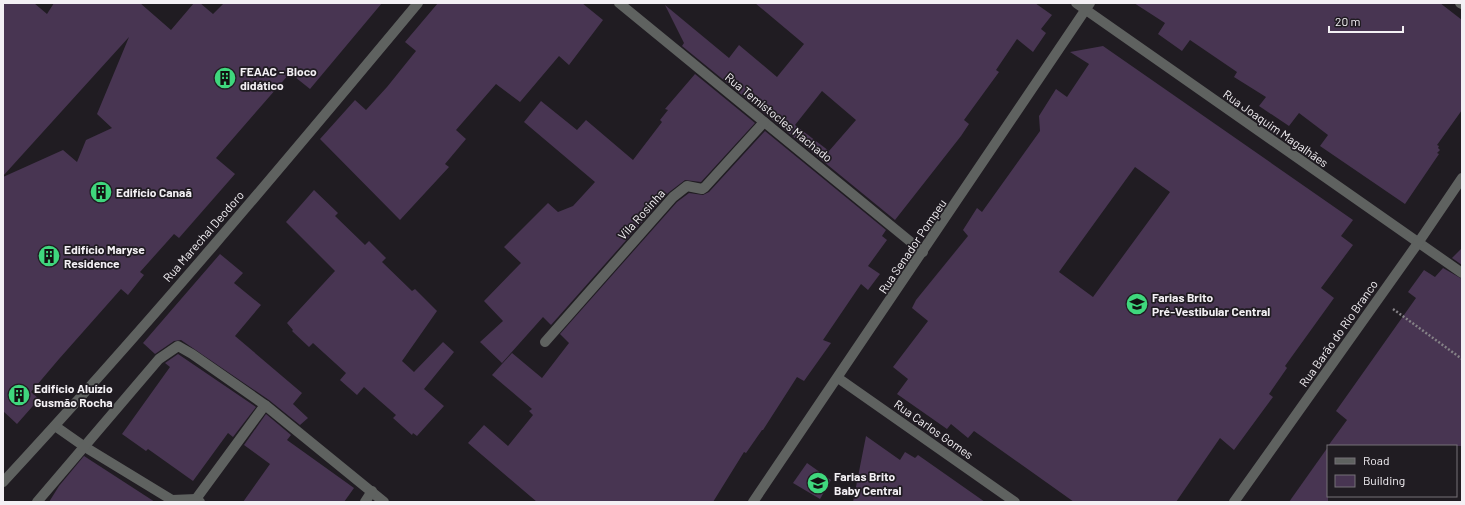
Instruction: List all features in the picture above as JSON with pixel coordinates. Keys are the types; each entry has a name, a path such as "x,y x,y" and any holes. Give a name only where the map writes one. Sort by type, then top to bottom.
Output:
{"street":[{"name":"Rua Marechal Deodoro","path":"3,482 55,426 302,143 418,3"},
{"name":"Rua Temístocles Machado","path":"619,3 924,252"},
{"name":"Rua Joaquim Magalhães","path":"1076,3 1088,6 1462,274"},
{"name":"Rua Senador Pompeu","path":"753,502 924,252 1088,6"},
{"name":"Vila Rosinha","path":"545,342 673,197 687,186 697,186 702,189 705,187 764,122"},
{"name":"Rua Barão do Rio Branco","path":"1234,502 1418,243 1462,178"},
{"path":"37,502 159,359 178,346 192,354 265,405 384,502"},
{"name":"Rua Carlos Gomes","path":"838,378 1015,502"},
{"path":"55,426 85,447 171,501 198,500 265,405"},
{"path":"365,502 372,491"}],"path":[{"path":"1378,298 1462,359"}],"building":[{"path":"3,3 34,3 47,14 54,3 140,3 171,30 194,3 200,3 213,14 224,3 382,3 310,89 290,73 216,158 235,174 179,238 174,234 140,272 144,275 128,295 121,289 59,359 31,392 39,399 17,424 3,411 3,177 63,150 77,162 86,140 112,128 97,114 129,37 3,176"},
{"path":"438,3 582,3 603,20 569,65 559,56 520,102 496,84 456,130 466,139 445,164 449,167 400,220 320,139 355,100 366,110 387,87 416,51 405,42"},
{"path":"755,3 1035,3 1052,15 1041,29 1046,33 1033,52 1017,39 996,70 999,72 964,120 969,124 961,136 895,220 682,46 684,43 665,5 729,58 739,45 777,77 804,44","holes":["822,91 856,120 829,151 795,125"]},
{"path":"1134,3 1440,3 1462,20 1462,110 1437,145 1439,146 1438,148 1440,150 1437,153 1439,154 1405,204 1320,146 1328,135 1299,113 1289,126 1259,106 1266,97 1234,77 1237,72 1190,40 1182,51 1158,34 1165,23"},
{"name":"Farias Brito Pré-Vestibular Central","path":"1103,46 1353,220 1341,236 1353,245 1321,288 1334,298 1285,366 1287,368 1269,394 1273,397 1234,450 1220,438 1176,502 1074,502 974,431 968,438 951,424 947,429 897,394 908,379 893,367 928,321 912,308 916,300 968,236 963,230 977,208 982,212 1040,131 1039,116 1056,89 1067,97 1089,64 1070,52","holes":["1135,167 1170,192 1093,297 1059,272"]},
{"path":"695,74 755,123 701,182 685,180 668,193 551,325 543,317 502,363 480,342 503,321 484,301 521,263 504,247 548,203 558,212 573,206 595,182 524,122 541,101 577,130 586,120 633,160 662,122 660,120 668,110 665,109"},
{"path":"765,131 886,230 882,236 887,240 868,266 880,274 868,290 861,284 823,340 831,343 804,381 797,377 763,430 746,453 744,452 713,502 537,502 468,443 484,425 508,446 533,415 529,411 532,409 492,375 512,353 542,378 569,343 560,334 677,202 689,193 703,195 709,192"},
{"path":"314,190 338,213 335,216 365,245 369,241 386,258 382,262 412,291 415,289 437,311 402,361 414,372 443,342 454,352 424,389 444,406 417,436 413,433 412,435 393,418 396,415 364,387 357,395 340,380 346,373 313,343 309,347 292,331 293,330 287,323 335,271 286,222"},
{"path":"1462,248 1462,265 1452,258"},
{"path":"220,254 243,273 234,283 261,305 235,336 302,393 293,404 308,418 300,425 269,400 181,340 174,341 155,354 143,343"},
{"path":"1443,268 1462,279 1462,446 1329,445 1347,420 1336,411 1416,298 1408,292 1424,270 1435,277"},
{"path":"178,354 256,407 233,437 228,433 193,481 148,449 146,451 122,434 170,367 165,363"},
{"path":"266,414 291,435 287,440 354,488 344,502 243,502 270,464 244,445"},
{"path":"866,436 900,460 905,452 915,458 918,455 985,502 853,502"},
{"path":"1327,448 1328,502 1289,502"},
{"path":"84,456 155,502 49,502 59,486"},
{"path":"807,463 831,480 820,499 793,483"}],"place":[{"name":"FEAAC - Bloco didático","path":"225,78"},
{"name":"Edifício Canaã","path":"101,192"},
{"name":"Edifício Maryse Residence","path":"49,256"},
{"name":"Farias Brito Pré-Vestibular Central","path":"1137,304"},
{"name":"Edifício Aluízio Gusmão Rocha","path":"19,395"},
{"name":"Farias Brito Baby Central","path":"818,483"}]}
